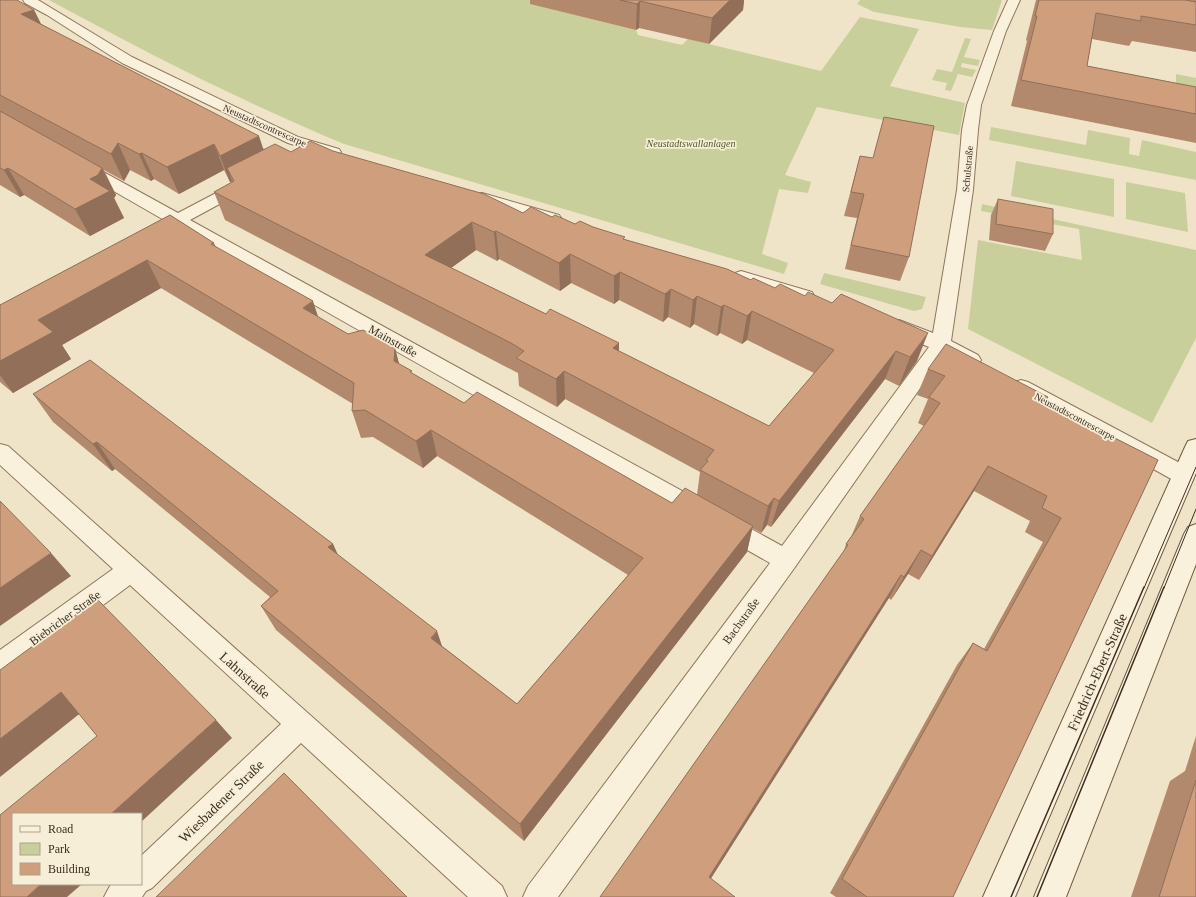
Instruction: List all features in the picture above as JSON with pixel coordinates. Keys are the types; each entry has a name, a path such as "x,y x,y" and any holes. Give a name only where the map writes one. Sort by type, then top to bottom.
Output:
{"street":[{"name":"Neustadtscontrescarpe","path":"29,0 51,12 126,60 293,140 348,157"},
{"name":"Schulstraße","path":"941,344 966,190 970,130 974,105 1000,31 1014,0"},
{"path":"296,156 314,147"},
{"name":"Mainstraße","path":"70,160 786,560"},
{"path":"150,235 257,178"},
{"path":"470,194 569,224"},
{"path":"721,271 823,302"},
{"name":"Neustadtscontrescarpe","path":"886,322 941,344 1183,474"},
{"name":"Bachstraße","path":"539,897 786,560 941,344"},
{"name":"Friedrich-Ebert-Straße","path":"999,897 1196,447"},
{"name":"Lahnstraße","path":"0,452 490,897"},
{"path":"1050,897 1196,534"},
{"name":"Biebricher Straße","path":"0,666 130,571"},
{"name":"Wiesbadener Straße","path":"142,876 300,725"},
{"path":"120,897 132,885"}],"green space":[{"name":"Neustadtswallanlagen","path":"49,0 536,0 531,4 636,30 638,35 682,45 688,39 821,71 860,17 919,29 890,86 965,103 959,135 817,107 785,175 811,182 808,193 779,189 762,254 788,263 784,274 344,144 306,128 195,76 121,39"},
{"path":"860,0 1002,0 992,30 960,27 874,12 857,4"},
{"path":"965,38 971,39 964,57 980,60 978,66 962,63 961,67 976,70 972,77 958,74 951,91 945,90 947,83 932,80 937,69 952,72"},
{"path":"1176,74 1196,78 1196,90 1176,86"},
{"path":"991,127 1086,145 1088,130 1130,138 1129,154 1139,156 1142,140 1196,152 1196,180 989,140"},
{"path":"1016,161 1114,179 1114,217 1011,196"},
{"path":"1126,182 1185,193 1188,232 1126,219"},
{"path":"982,204 1196,250 1196,338 1152,423 968,329 978,240 1082,260 1079,229 981,211"},
{"path":"824,273 926,297 922,309 914,311 820,284"}],"building":[{"path":"0,0 17,0 34,10 21,14 259,136 220,156 214,144 167,167 142,153 139,154 118,143 111,154 0,95"},
{"path":"620,0 730,0 712,18 640,1 637,4"},
{"path":"1039,0 1185,0 1196,2 1196,25 1141,16 1141,21 1096,13 1087,66 1196,87 1196,114 1021,80 1037,16 1035,16"},
{"path":"0,111 102,168 98,175 90,179 110,191 75,209 8,168 4,170 0,168"},
{"path":"884,117 934,126 909,257 851,245 864,194 851,192 860,156 873,158"},
{"path":"310,141 333,151 484,194 523,213 531,207 552,217 555,215 575,224 580,221 593,227 625,237 623,239 727,269 751,280 753,278 775,288 780,284 805,296 808,292 832,303 841,294 928,333 910,357 896,351 779,501 774,498 768,506 700,470 708,461 706,460 714,450 564,371 556,379 516,358 524,351 511,343 214,192 234,181 227,168 275,144 291,152","holes":["472,222 494,232 496,231 559,263 570,254 614,276 620,272 665,294 671,289 693,300 697,296 721,307 724,305 747,316 752,311 834,350 769,426 613,348 619,343 550,309 546,314 425,255"]},
{"path":"998,199 1053,209 1053,234 996,224"},
{"path":"170,215 214,243 211,244 313,301 303,308 348,334 363,330 395,348 394,361 412,371 410,372 464,403 477,392 672,503 685,488 753,526 520,824 261,606 278,591 97,442 93,444 33,394 90,360 333,544 328,547 437,631 431,638 517,704 643,558 431,430 416,441 365,410 352,411 354,383 147,260 38,320 53,332 0,361 0,305"},
{"path":"946,344 1048,397 1044,402 1158,460 953,897 867,897 842,879 973,643 987,651 1061,518 1042,508 1047,496 988,466 932,556 921,550 904,577 901,575 709,877 735,897 600,897 848,545 846,544 864,519 860,516 940,403 929,397 945,376 928,369"},
{"path":"0,501 51,553 0,588"},
{"path":"97,599 216,720 112,813 12,813 12,885 40,885 27,897 0,897 0,815 97,736 61,692 0,739 0,670"},
{"path":"284,773 407,897 156,897"},
{"path":"1196,780 1196,897 1159,897"}],"tram line":[{"path":"1144,588 1196,467"},
{"path":"1164,588 1196,509"},
{"path":"1011,897 1144,587"},
{"path":"1037,897 1164,587"}]}
